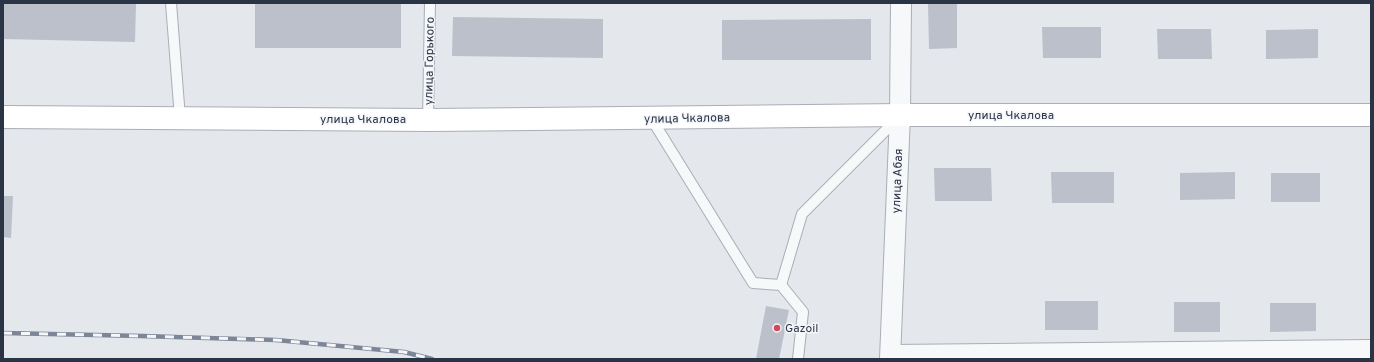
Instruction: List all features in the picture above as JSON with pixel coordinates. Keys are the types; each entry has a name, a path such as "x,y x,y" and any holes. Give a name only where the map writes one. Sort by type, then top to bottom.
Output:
{"main road":[{"name":"улица Чкалова","path":"3,117 428,120 900,116 1371,115"}],"street":[{"name":"улица Абая","path":"890,357 900,116 902,3"},
{"path":"890,357 1314,355 1371,350"}],"lane":[{"path":"171,3 180,118"},
{"name":"улица Горького","path":"428,120 430,3"},
{"path":"782,286 802,214 900,116"},
{"path":"651,118 753,283 782,286 803,312 798,359"}],"building":[{"path":"3,3 136,3 135,42 3,39"},
{"path":"255,3 401,3 401,48 255,48"},
{"path":"928,3 957,3 957,48 929,49"},
{"path":"453,17 603,19 603,58 452,56"},
{"path":"871,19 871,60 722,60 722,20"},
{"path":"1042,27 1101,27 1101,58 1043,58"},
{"path":"1157,29 1211,29 1212,59 1158,59"},
{"path":"1318,29 1318,58 1266,59 1266,30"},
{"path":"934,168 991,168 992,201 935,201"},
{"path":"1051,172 1114,172 1114,203 1052,203"},
{"path":"1235,172 1235,199 1180,200 1180,173"},
{"path":"1271,173 1320,173 1320,202 1271,202"},
{"path":"3,196 13,196 11,238 3,237"},
{"path":"1045,301 1098,301 1098,330 1045,330"},
{"path":"1174,302 1220,302 1220,332 1174,332"},
{"path":"1270,303 1316,303 1316,331 1270,332"},
{"path":"766,306 789,310 779,359 756,359"}],"railway":[{"path":"3,333 276,340 404,352 432,359"}],"place":[{"name":"Gazoil","path":"777,328"}]}
